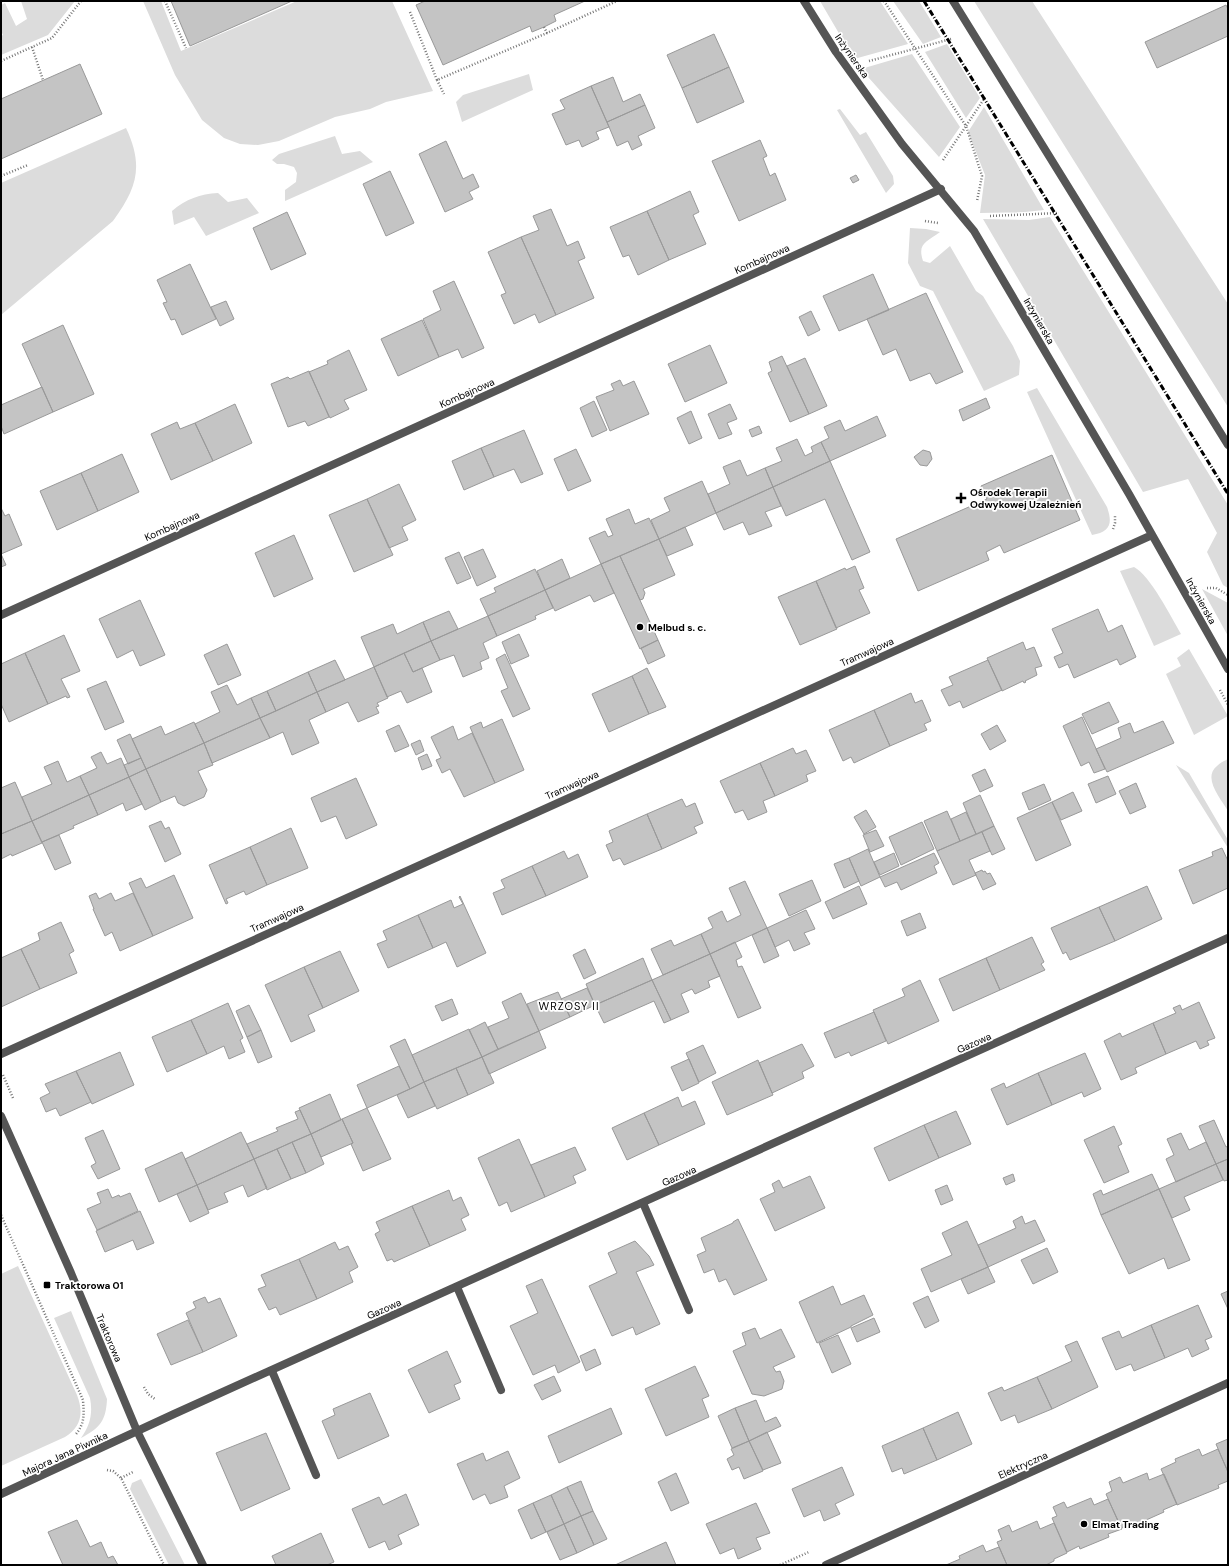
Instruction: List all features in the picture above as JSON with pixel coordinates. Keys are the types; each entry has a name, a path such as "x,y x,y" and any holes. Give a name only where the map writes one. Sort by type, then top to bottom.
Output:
{"street":[{"name":"Inżynierska","path":"804,1 847,68 902,144 941,189 974,231 1152,535 1228,669"},
{"path":"953,1 1228,445"},
{"name":"Kombajnowa","path":"1,615 941,189"},
{"name":"Tramwajowa","path":"1,1054 1152,535"},
{"name":"Gazowa","path":"138,1431 1228,938"},
{"name":"Traktorowa","path":"1,1116 71,1273 138,1431 203,1565"},
{"path":"643,1203 689,1310"},
{"path":"457,1287 502,1390"},
{"path":"272,1371 316,1475"},
{"name":"Elektryczna","path":"829,1565 1228,1383"},
{"name":"Majora Jana Piwnika","path":"1,1494 138,1431"}],"path":[{"path":"1,60 52,38 81,1"},
{"path":"165,1 186,48"},
{"path":"437,80 548,33 617,1"},
{"path":"884,1 914,49 966,126 982,176 977,203"},
{"path":"410,12 444,94"},
{"path":"544,27 548,33"},
{"path":"847,68 972,33"},
{"path":"32,47 43,80"},
{"path":"931,177 999,76"},
{"path":"1,176 28,165"},
{"path":"1020,215 1084,212"},
{"path":"924,221 943,225"},
{"path":"1111,533 1115,523 1115,510"},
{"path":"1217,684 1228,705"},
{"path":"2,1073 15,1102"},
{"path":"1,1215 83,1400 83,1424 73,1437"},
{"path":"141,1380 148,1394 156,1400 161,1401"},
{"path":"104,1469 113,1471 121,1478 164,1565"}],"shaded area":[{"path":"21,1 75,1 48,35 1,55 1,36 3,35 1,31 1,5 5,3 16,26 27,19"},
{"path":"143,1 161,1 181,51 297,1 392,1 433,91 386,102 370,109 335,117 279,141 258,145 240,144 224,138 202,120 175,75"},
{"path":"820,1 880,1 908,44 854,59"},
{"path":"893,1 919,1 941,37 923,44"},
{"path":"974,1 1032,1 1228,304 1228,407"},
{"path":"947,44 980,98 966,118 925,52"},
{"path":"912,54 960,127 939,157 861,69"},
{"path":"529,74 533,90 462,122 456,102 463,95"},
{"path":"984,107 1044,210 980,213 985,175 968,132"},
{"path":"840,109 860,135 866,132 893,176 894,184 886,193 837,110"},
{"path":"126,128 135,154 135,176 128,198 113,221 1,315 1,183"},
{"path":"335,136 342,154 360,151 373,162 285,201 285,190 296,182 297,173 294,167 284,164 277,164 272,160 279,154"},
{"path":"218,193 228,202 247,198 259,213 206,236 194,217 174,225 172,211 177,207 194,198"},
{"path":"1050,217 1228,505 1228,588 1223,585 1207,552 1217,533 1188,479 1143,492 983,219 1029,220"},
{"path":"910,228 940,232 927,241 922,247 921,255 923,261 930,263 950,246 976,291 983,296 1013,346 1020,361 1019,375 984,391 933,291 920,286 908,263"},
{"path":"1037,388 1107,507 1110,523 1103,532 1092,535 1027,392"},
{"path":"1134,567 1147,578 1181,634 1154,646 1120,571"},
{"path":"1202,589 1228,603 1228,636"},
{"path":"1189,649 1228,716 1194,735 1166,674 1181,666 1177,658"},
{"path":"1228,759 1228,811 1217,795 1211,776 1217,766"},
{"path":"1176,765 1189,773 1228,840 1228,848"},
{"path":"18,1266 77,1395 80,1408 80,1419 75,1429 65,1437 1,1466 1,1274"},
{"path":"71,1311 107,1399 105,1413 101,1423 93,1431 81,1438 87,1429 90,1419 90,1398 54,1318"},
{"path":"141,1479 185,1565 169,1565 130,1489 132,1483"}],"building":[{"path":"171,1 292,1 190,46"},
{"path":"425,1 585,1 554,15 556,21 544,27 532,32 530,26 443,65 416,5"},
{"path":"1226,5 1228,9 1228,36 1157,68 1145,42"},
{"path":"714,34 729,67 682,88 667,55"},
{"path":"80,64 102,114 1,159 1,99"},
{"path":"729,67 744,102 697,123 682,88"},
{"path":"613,77 623,102 640,94 645,105 607,122 591,86"},
{"path":"591,86 609,127 596,132 599,139 582,147 579,140 566,145 552,114 565,109 560,100"},
{"path":"645,105 655,128 638,136 642,145 632,150 628,141 617,146 607,122"},
{"path":"760,140 767,156 763,158 770,176 775,173 786,200 739,221 712,161"},
{"path":"446,141 463,179 473,174 479,187 469,192 473,199 445,212 419,154"},
{"path":"390,171 414,223 386,236 363,184"},
{"path":"856,175 859,180 853,183 850,178"},
{"path":"690,191 699,212 693,215 706,244 669,260 647,211"},
{"path":"551,209 567,246 578,241 585,258 578,261 594,298 556,315 521,237 539,230 533,216"},
{"path":"647,211 669,260 638,275 629,255 623,257 610,227"},
{"path":"287,212 306,254 271,270 253,228"},
{"path":"521,237 556,315 539,323 535,314 514,324 501,295 506,293 488,252"},
{"path":"190,264 216,319 182,335 175,319 171,320 163,303 167,302 157,280"},
{"path":"873,274 889,310 839,331 823,296"},
{"path":"454,281 484,348 462,358 458,349 439,357 423,319 441,310 433,291"},
{"path":"926,293 963,372 936,384 930,373 910,381 896,349 883,355 867,319"},
{"path":"226,301 234,319 220,326 211,307"},
{"path":"811,311 820,330 808,336 799,317"},
{"path":"422,320 439,357 398,376 381,339"},
{"path":"63,325 94,394 53,412 22,344"},
{"path":"710,345 727,383 685,402 668,364"},
{"path":"349,350 367,390 344,400 349,409 330,418 309,372 328,364 327,361"},
{"path":"782,356 809,414 790,422 768,373 772,371 769,362"},
{"path":"805,358 827,406 809,414 787,366"},
{"path":"309,371 329,417 308,426 305,421 288,427 271,384 288,377 290,379"},
{"path":"620,380 623,386 634,381 649,414 610,431 596,397 614,390 611,384"},
{"path":"42,387 53,412 4,434 1,426 1,405"},
{"path":"986,398 990,408 963,421 959,410"},
{"path":"594,401 607,430 592,437 580,408"},
{"path":"235,404 252,443 213,461 195,423"},
{"path":"730,404 737,419 727,423 732,434 719,439 708,414"},
{"path":"691,411 702,438 689,444 677,418"},
{"path":"877,416 886,436 830,461 821,442 829,438 824,427 840,420 845,431"},
{"path":"177,422 180,429 195,423 213,461 171,480 151,434"},
{"path":"759,426 762,433 752,437 749,430"},
{"path":"524,430 543,474 521,483 514,469 494,477 481,448"},
{"path":"797,439 805,456 813,452 811,447 821,442 830,461 773,487 765,468 782,461 776,448"},
{"path":"481,448 494,477 464,490 452,461"},
{"path":"576,449 591,481 568,491 554,459"},
{"path":"923,450 930,452 932,459 927,466 920,465 914,457"},
{"path":"122,454 139,492 98,511 81,473"},
{"path":"1052,455 1080,520 1004,553 1000,545 986,552 989,560 918,591 896,539 987,499 981,486"},
{"path":"740,460 747,476 765,468 773,487 716,513 708,494 730,484 723,467"},
{"path":"830,461 870,552 852,560 825,499 786,516 773,487"},
{"path":"81,473 98,511 57,530 40,491"},
{"path":"702,481 716,513 659,539 651,520 670,511 664,498"},
{"path":"399,484 416,520 402,527 408,540 389,548 367,499"},
{"path":"773,487 781,506 765,512 772,526 749,535 743,522 724,530 716,513"},
{"path":"367,499 393,555 354,572 329,515"},
{"path":"1,508 5,516 9,514 22,545 1,554"},
{"path":"629,509 635,524 649,518 659,539 601,564 589,538 605,531 608,537 613,535 606,519"},
{"path":"685,527 693,545 667,556 659,539"},
{"path":"294,535 313,579 274,597 255,553"},
{"path":"659,539 675,575 643,589 645,593 643,599 640,600 620,556"},
{"path":"483,549 496,577 477,586 464,557"},
{"path":"459,552 471,578 457,584 445,558"},
{"path":"1,554 6,565 1,567"},
{"path":"620,556 658,640 640,649 601,564"},
{"path":"562,559 570,578 545,590 537,571"},
{"path":"601,564 614,593 594,602 590,595 555,611 545,590"},
{"path":"855,566 864,588 859,590 870,613 836,628 816,581 845,568 846,570"},
{"path":"535,569 545,590 488,616 480,599 496,592 494,588"},
{"path":"816,581 837,629 800,645 778,597"},
{"path":"545,590 553,608 535,616 536,619 497,636 488,616"},
{"path":"140,600 165,655 140,666 133,650 117,658 99,619"},
{"path":"1098,609 1108,632 1122,625 1136,657 1120,665 1117,659 1074,678 1068,664 1059,668 1054,657 1063,653 1052,629"},
{"path":"449,611 458,629 431,641 423,622"},
{"path":"488,616 497,636 483,643 489,658 480,662 482,669 463,677 454,655 440,660 431,641"},
{"path":"423,622 431,641 374,667 361,637 393,624 397,634"},
{"path":"519,634 529,656 511,664 502,642"},
{"path":"64,635 80,671 61,679 70,697 67,698 66,696 48,704 25,653"},
{"path":"658,640 665,656 648,664 641,648"},
{"path":"431,641 440,660 413,672 404,653"},
{"path":"1023,642 1026,650 1034,647 1042,666 1035,668 1037,675 1025,681 1026,682 1024,683 1023,681 1002,691 987,658"},
{"path":"227,644 241,675 218,685 204,655"},
{"path":"25,653 48,704 9,722 1,704 1,664"},
{"path":"404,653 413,672 422,668 432,692 407,703 401,691 387,697 374,667"},
{"path":"505,654 530,709 513,717 501,691 508,688 496,659"},
{"path":"335,660 345,680 317,692 308,672"},
{"path":"988,660 1002,690 963,708 960,701 949,706 941,690 953,685 949,677"},
{"path":"374,667 388,698 377,703 379,706 376,707 379,713 358,722 348,702 326,712 317,692"},
{"path":"647,668 666,707 649,714 632,676"},
{"path":"308,672 317,692 276,711 267,691"},
{"path":"632,676 649,714 609,732 592,694"},
{"path":"106,681 124,722 105,730 87,689"},
{"path":"227,685 237,705 251,698 260,718 204,743 195,724 220,712 211,692"},
{"path":"267,691 276,711 260,718 251,698"},
{"path":"317,692 326,712 309,720 319,743 292,755 283,732 270,738 260,718"},
{"path":"911,693 915,703 922,700 931,721 924,724 927,730 890,746 874,710"},
{"path":"1109,702 1119,722 1092,734 1082,714"},
{"path":"874,710 890,746 854,763 851,757 843,761 829,730"},
{"path":"1082,717 1105,769 1094,773 1089,762 1081,766 1063,726"},
{"path":"260,718 270,738 212,763 204,743"},
{"path":"502,719 524,770 495,783 470,727 481,722 483,728"},
{"path":"1163,721 1174,743 1107,772 1096,749 1121,738 1118,728 1130,723 1134,733"},
{"path":"194,722 204,743 146,769 132,739 161,726 165,735"},
{"path":"399,725 409,746 395,752 386,731"},
{"path":"997,725 1006,741 990,750 981,734"},
{"path":"453,726 458,740 472,733 495,783 464,797 450,769 442,773 436,760 441,758 431,737"},
{"path":"130,734 141,758 128,764 117,740"},
{"path":"420,740 424,751 416,755 411,744"},
{"path":"204,743 213,765 198,771 207,790 204,797 184,806 178,803 175,796 161,802 146,769"},
{"path":"793,748 796,754 806,750 816,771 806,775 808,781 775,796 760,763"},
{"path":"101,752 107,764 121,758 129,777 89,795 80,776 97,768 91,757"},
{"path":"427,754 432,766 422,770 418,758"},
{"path":"141,758 146,769 129,777 124,765"},
{"path":"58,761 67,782 80,776 89,795 32,821 22,797 52,784 44,767"},
{"path":"760,763 775,796 763,801 767,812 748,820 743,810 735,813 720,781"},
{"path":"146,769 161,802 145,810 129,777"},
{"path":"985,769 993,786 980,792 972,775"},
{"path":"1108,776 1116,794 1096,803 1088,784"},
{"path":"129,777 142,804 126,811 123,803 98,815 89,795"},
{"path":"356,778 377,825 346,839 336,816 321,822 311,798"},
{"path":"15,782 32,821 1,834 1,788"},
{"path":"1136,783 1146,807 1130,814 1119,791"},
{"path":"1044,784 1051,800 1029,810 1022,793"},
{"path":"1073,792 1082,811 1061,820 1052,802"},
{"path":"89,795 98,815 73,826 74,828 42,842 32,821"},
{"path":"980,795 994,826 976,834 963,803"},
{"path":"682,799 686,807 695,803 703,823 694,827 697,833 662,849 647,814"},
{"path":"1052,802 1071,845 1036,861 1017,818"},
{"path":"866,810 876,827 864,834 854,817"},
{"path":"947,811 960,841 937,851 924,821"},
{"path":"966,812 976,834 960,841 951,819"},
{"path":"647,814 662,849 624,865 620,858 613,861 606,845 613,842 609,831"},
{"path":"32,821 42,843 12,856 11,854 1,859 1,834"},
{"path":"161,821 165,829 169,827 181,854 165,862 149,826"},
{"path":"922,822 934,849 901,865 889,837"},
{"path":"994,826 1005,849 992,855 982,832"},
{"path":"291,828 308,868 267,885 250,847"},
{"path":"876,830 884,846 870,852 863,835"},
{"path":"982,832 990,851 969,860 976,875 953,885 937,851"},
{"path":"59,835 71,863 55,870 42,842"},
{"path":"250,847 267,885 246,895 244,891 226,899 228,903 226,904 209,865"},
{"path":"1222,848 1228,861 1228,888 1193,904 1179,870 1213,856 1212,852"},
{"path":"868,849 880,877 861,886 849,858"},
{"path":"564,851 568,859 578,854 588,877 546,896 532,866"},
{"path":"894,853 899,866 880,875 874,862"},
{"path":"934,853 939,863 934,866 937,873 901,890 897,882 885,887 880,877"},
{"path":"849,858 859,881 844,888 834,864"},
{"path":"532,866 546,896 502,915 493,893 505,888 501,880"},
{"path":"982,870 987,874 990,873 996,884 983,890 975,873"},
{"path":"174,875 193,918 153,936 129,883 141,878 146,888"},
{"path":"812,880 821,901 789,916 779,894"},
{"path":"745,881 767,928 710,954 701,934 713,928 708,918 722,911 727,922 741,915 729,888"},
{"path":"859,886 867,904 833,919 825,902"},
{"path":"1147,886 1162,919 1115,941 1099,907"},
{"path":"96,893 99,899 111,893 115,901 133,893 153,936 120,951 112,932 105,936 93,909 89,896"},
{"path":"460,896 486,953 457,967 446,942 433,948 418,915 451,900 454,908 463,904 459,897"},
{"path":"1099,907 1115,941 1070,960 1066,952 1063,954 1051,928"},
{"path":"806,910 815,929 804,933 810,944 794,951 789,940 775,947 767,928"},
{"path":"920,913 926,928 907,936 901,921"},
{"path":"418,915 433,948 388,968 377,944 387,940 383,931"},
{"path":"61,922 74,951 69,954 77,973 40,989 21,949 40,940 38,933"},
{"path":"767,928 779,956 764,963 752,935"},
{"path":"701,934 710,954 663,975 651,949 671,940 674,946"},
{"path":"1032,937 1044,962 1041,964 1045,970 1000,990 986,958"},
{"path":"735,942 742,957 736,960 738,967 742,966 761,1008 738,1018 710,954"},
{"path":"21,949 40,989 1,1007 1,958"},
{"path":"585,949 596,973 584,979 573,955"},
{"path":"340,951 359,991 323,1008 304,967"},
{"path":"710,954 720,976 708,981 710,987 695,994 692,989 681,994 689,1012 671,1020 652,980"},
{"path":"643,958 652,980 595,1005 586,984"},
{"path":"986,958 1000,990 953,1011 939,979"},
{"path":"304,967 323,1008 308,1015 315,1031 291,1042 265,985"},
{"path":"652,980 671,1020 664,1023 654,1001 604,1023 595,1005"},
{"path":"920,980 939,1021 888,1044 873,1010 905,996 902,989"},
{"path":"587,988 595,1005 570,1017 561,999"},
{"path":"558,992 570,1017 539,1031 527,1004"},
{"path":"521,993 539,1031 498,1049 488,1027 509,1018 502,1002"},
{"path":"452,999 458,1014 442,1021 435,1006"},
{"path":"1199,1002 1215,1038 1207,1041 1209,1045 1200,1049 1196,1041 1166,1054 1153,1023 1176,1013 1173,1008 1180,1005 1182,1010"},
{"path":"228,1003 243,1038 240,1040 245,1052 229,1059 224,1046 207,1054 191,1020"},
{"path":"249,1005 261,1030 247,1037 236,1011"},
{"path":"874,1012 886,1041 851,1056 849,1052 835,1058 824,1033"},
{"path":"191,1020 207,1054 167,1072 152,1037"},
{"path":"485,1022 498,1049 482,1057 469,1030"},
{"path":"1153,1023 1166,1054 1135,1068 1137,1073 1121,1080 1104,1041 1120,1033 1122,1037"},
{"path":"469,1029 482,1057 424,1082 412,1055"},
{"path":"261,1030 272,1057 258,1063 247,1037"},
{"path":"539,1031 546,1048 489,1074 482,1057"},
{"path":"405,1039 424,1082 410,1089 390,1046"},
{"path":"802,1044 814,1066 802,1072 804,1078 772,1093 759,1063"},
{"path":"703,1045 716,1073 699,1082 686,1053"},
{"path":"120,1052 134,1085 92,1104 76,1071"},
{"path":"1085,1053 1101,1089 1084,1097 1082,1092 1052,1105 1038,1073"},
{"path":"482,1057 494,1083 468,1095 456,1068"},
{"path":"689,1059 699,1083 682,1091 671,1067"},
{"path":"758,1060 773,1095 727,1115 712,1082"},
{"path":"399,1066 410,1089 367,1108 357,1085"},
{"path":"456,1068 468,1095 437,1109 424,1082"},
{"path":"76,1071 91,1102 60,1116 56,1108 46,1112 40,1098 50,1093 45,1084"},
{"path":"1038,1073 1052,1105 1007,1125 991,1089 1004,1083 1006,1088"},
{"path":"424,1082 435,1106 408,1118 397,1095"},
{"path":"330,1094 341,1120 311,1134 299,1108"},
{"path":"678,1097 682,1107 695,1101 705,1124 659,1145 644,1113"},
{"path":"367,1108 391,1159 363,1171 351,1144 353,1143 342,1119"},
{"path":"300,1110 311,1134 254,1159 247,1144 278,1131 276,1128 298,1119 295,1112"},
{"path":"956,1111 971,1144 939,1158 924,1125"},
{"path":"644,1113 659,1145 627,1160 612,1128"},
{"path":"342,1119 353,1143 321,1157 311,1134"},
{"path":"1214,1120 1226,1147 1228,1146 1228,1159 1216,1164 1199,1126"},
{"path":"924,1125 939,1158 889,1181 874,1148"},
{"path":"1114,1126 1122,1144 1118,1146 1129,1172 1104,1183 1084,1140"},
{"path":"103,1130 120,1169 98,1179 91,1166 96,1163 85,1138"},
{"path":"241,1132 254,1159 197,1185 185,1159"},
{"path":"1181,1133 1189,1150 1206,1142 1216,1164 1176,1182 1166,1159 1174,1155 1167,1139"},
{"path":"311,1134 324,1164 306,1173 292,1142"},
{"path":"519,1139 545,1197 511,1212 507,1202 499,1206 478,1158"},
{"path":"292,1142 306,1173 291,1179 277,1149"},
{"path":"575,1147 586,1170 573,1176 576,1183 545,1197 531,1165"},
{"path":"277,1149 291,1179 267,1190 254,1159"},
{"path":"182,1152 197,1185 159,1202 145,1169"},
{"path":"254,1159 267,1188 248,1197 243,1185 224,1193 228,1202 208,1210 197,1185"},
{"path":"1228,1159 1228,1180 1224,1181 1216,1164"},
{"path":"1216,1164 1223,1180 1184,1197 1190,1210 1172,1218 1159,1189"},
{"path":"1013,1174 1015,1181 1006,1185 1003,1178"},
{"path":"1152,1174 1159,1189 1101,1215 1093,1194 1101,1190 1103,1195"},
{"path":"810,1176 825,1208 775,1231 760,1199 775,1192 772,1184 779,1180 783,1188"},
{"path":"197,1185 209,1213 190,1222 177,1194"},
{"path":"947,1185 953,1200 941,1205 935,1190"},
{"path":"108,1189 112,1198 130,1193 138,1211 97,1230 87,1209 101,1203 97,1193"},
{"path":"1159,1189 1190,1260 1168,1269 1164,1258 1129,1274 1101,1215"},
{"path":"449,1190 453,1201 461,1197 469,1215 461,1219 466,1230 430,1246 412,1206"},
{"path":"412,1206 430,1246 394,1262 392,1259 387,1261 375,1234 380,1231 376,1222"},
{"path":"140,1211 154,1243 137,1250 133,1240 105,1252 96,1231"},
{"path":"1022,1216 1025,1224 1035,1220 1045,1241 988,1267 978,1245 1016,1228 1013,1221"},
{"path":"738,1219 767,1280 734,1295 726,1279 719,1282 714,1269 704,1273 697,1255 706,1251 701,1238 733,1223"},
{"path":"967,1221 988,1267 931,1292 921,1269 952,1255 942,1233"},
{"path":"635,1241 649,1256 654,1265 636,1272 660,1324 636,1335 633,1327 612,1336 589,1286 617,1273 608,1253"},
{"path":"335,1242 339,1250 348,1246 358,1267 349,1272 353,1282 317,1299 299,1259"},
{"path":"1047,1248 1058,1272 1033,1284 1021,1260"},
{"path":"299,1259 317,1299 280,1315 276,1307 269,1310 258,1289 266,1286 261,1275"},
{"path":"988,1267 995,1282 968,1294 961,1279"},
{"path":"542,1279 580,1362 558,1373 555,1365 533,1375 510,1326 538,1313 526,1286"},
{"path":"833,1286 841,1305 864,1295 873,1315 817,1343 799,1302"},
{"path":"1228,1291 1228,1309 1221,1294"},
{"path":"928,1296 939,1321 925,1328 913,1303"},
{"path":"205,1297 208,1303 220,1298 237,1336 203,1352 186,1313 196,1308 193,1302"},
{"path":"1198,1305 1212,1337 1205,1340 1209,1349 1192,1357 1188,1348 1165,1358 1151,1325"},
{"path":"874,1318 880,1332 857,1342 851,1328"},
{"path":"188,1320 203,1352 171,1365 157,1334"},
{"path":"1151,1325 1165,1358 1134,1371 1131,1364 1116,1370 1102,1338 1119,1331 1122,1338"},
{"path":"755,1328 760,1339 781,1329 795,1357 773,1367 776,1372 780,1371 784,1381 782,1389 764,1396 752,1394 733,1351 746,1345 742,1333"},
{"path":"838,1335 851,1364 832,1373 819,1343"},
{"path":"1077,1341 1098,1387 1052,1409 1037,1377 1072,1361 1065,1346"},
{"path":"595,1349 601,1364 586,1371 580,1356"},
{"path":"447,1351 461,1382 454,1385 460,1399 429,1413 408,1370"},
{"path":"695,1366 709,1396 702,1399 709,1417 666,1436 645,1389"},
{"path":"554,1376 561,1391 542,1400 534,1385"},
{"path":"1037,1377 1052,1409 1018,1423 1015,1415 1001,1421 988,1393 1002,1387 1004,1391"},
{"path":"370,1393 389,1436 338,1459 322,1421 335,1415 333,1409"},
{"path":"756,1400 765,1422 776,1417 781,1426 749,1441 735,1408"},
{"path":"611,1408 622,1434 559,1463 548,1436"},
{"path":"735,1408 749,1441 732,1448 718,1416"},
{"path":"958,1412 972,1444 937,1460 923,1428"},
{"path":"923,1428 937,1460 904,1474 902,1468 892,1472 882,1446"},
{"path":"767,1432 781,1463 763,1470 749,1441"},
{"path":"266,1433 290,1489 241,1511 216,1453"},
{"path":"1228,1439 1228,1472 1216,1444"},
{"path":"749,1441 763,1471 744,1479 739,1467 732,1470 727,1459 734,1455 731,1449"},
{"path":"1199,1449 1202,1456 1218,1449 1228,1472 1228,1481 1218,1485 1219,1488 1177,1505 1161,1469 1176,1462 1175,1459"},
{"path":"508,1451 520,1478 504,1486 508,1497 490,1504 485,1494 473,1500 457,1464 483,1453 486,1461"},
{"path":"842,1467 854,1495 835,1504 840,1514 824,1521 820,1510 804,1517 792,1489"},
{"path":"676,1473 689,1503 671,1511 658,1482"},
{"path":"1147,1473 1149,1480 1164,1474 1177,1504 1163,1510 1164,1512 1135,1525 1134,1522 1121,1528 1106,1494 1112,1491 1109,1482 1120,1477 1123,1483"},
{"path":"581,1481 593,1511 581,1516 567,1487"},
{"path":"567,1487 581,1516 564,1524 551,1495"},
{"path":"406,1494 419,1525 398,1535 402,1544 389,1550 385,1541 369,1548 352,1509 379,1497 383,1505"},
{"path":"551,1495 564,1524 546,1532 533,1503"},
{"path":"1091,1498 1094,1505 1108,1499 1122,1529 1108,1534 1109,1537 1080,1549 1079,1546 1067,1552 1052,1518 1057,1516 1053,1507 1064,1502 1067,1508"},
{"path":"533,1503 546,1532 531,1539 518,1510"},
{"path":"756,1503 770,1533 756,1538 761,1549 738,1559 734,1548 720,1554 706,1524"},
{"path":"593,1511 607,1539 594,1545 581,1516"},
{"path":"581,1516 594,1545 577,1553 564,1524"},
{"path":"77,1520 90,1547 101,1542 108,1558 113,1556 118,1565 63,1565 48,1532"},
{"path":"1037,1521 1040,1529 1054,1523 1067,1553 1054,1559 1054,1561 1046,1565 1007,1565 997,1542 1002,1540 998,1530 1009,1525 1012,1532"},
{"path":"564,1524 577,1553 560,1560 547,1532"},
{"path":"321,1533 334,1562 327,1565 276,1565 272,1556"},
{"path":"666,1542 676,1565 615,1565"},
{"path":"983,1545 986,1552 999,1547 1007,1565 946,1565 960,1559 959,1556"}],"railway":[{"path":"924,1 1228,494"}],"place":[{"name":"Ośrodek Terapii Odwykowej Uzależnień","path":"961,498"},
{"name":"Melbud s. c.","path":"640,627"},
{"name":"Traktorowa 01","path":"47,1285"},
{"name":"Elmat Trading","path":"1084,1524"}],"district":[{"name":"WRZOSY II","path":"569,1006"}]}
